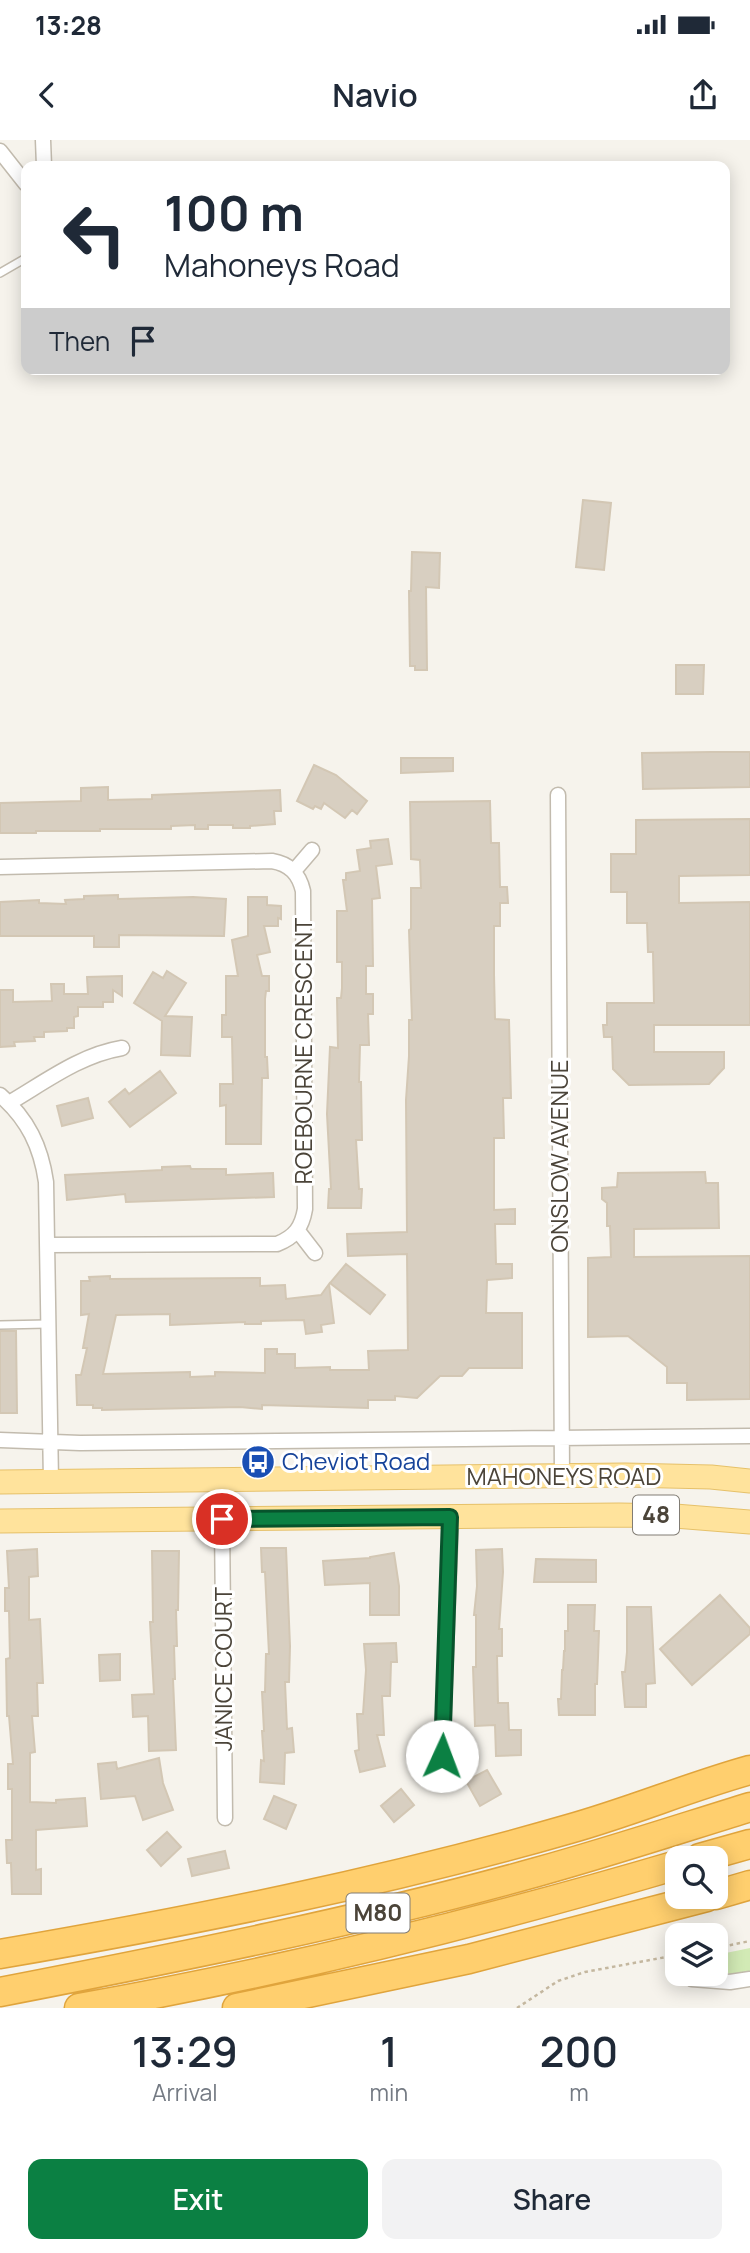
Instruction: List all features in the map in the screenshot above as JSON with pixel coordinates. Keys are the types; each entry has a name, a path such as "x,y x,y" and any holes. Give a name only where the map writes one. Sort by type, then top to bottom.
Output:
{"highway":[{"path":"0,1954 140,1930 358,1885 570,1829 750,1770"},
{"name":"M80","path":"0,1992 358,1918 537,1872 750,1807"},
{"path":"728,1850 750,1844"},
{"name":"M80","path":"79,2008 344,1954 546,1904 665,1869"},
{"path":"728,1891 750,1885"},
{"path":"237,2008 469,1959 665,1908"}],"main road":[{"name":"MAHONEYS ROAD","path":"0,1482 562,1476 668,1476 750,1481"},
{"name":"ONSLOW AVENUE","path":"562,1476 562,1517"},
{"name":"MAHONEYS ROAD","path":"0,1521 675,1516 750,1521"}],"street":[{"path":"43,140 44,161"},
{"path":"0,151 21,178"},
{"name":"ONSLOW AVENUE","path":"558,795 562,1476"},
{"path":"0,867 272,861 280,862 294,871 312,850"},
{"name":"ROEBOURNE CRESCENT","path":"294,871 303,891 304,1209 298,1231"},
{"path":"51,1482 46,1182 42,1157 32,1132 4,1099 85,1059 122,1048"},
{"path":"47,1245 277,1244 286,1241 298,1231 315,1253"},
{"path":"0,1440 80,1443 750,1436"},
{"path":"442,1756 450,1517"},
{"name":"JANICE COURT","path":"222,1519 225,1818"},
{"path":"728,1982 750,1979"}],"lane":[{"path":"0,273 21,261"},
{"path":"0,1325 47,1324"}],"path":[{"path":"728,1946 750,1941"},
{"path":"517,2008 558,1981 576,1975 665,1959"}],"green space":[{"path":"750,1948 750,1972 732,1975 728,1973 728,1953"}],"building":[{"path":"583,500 611,503 604,570 576,567"},
{"path":"412,552 440,553 439,588 426,587 427,670 415,670 415,666 410,666 409,591"},
{"path":"676,665 704,665 703,694 676,694"},
{"path":"750,752 750,787 643,789 642,753"},
{"path":"401,758 453,758 453,771 401,773"},
{"path":"314,765 336,775 367,801 357,814 352,810 345,818 324,803 321,809 315,806 313,809 297,801"},
{"path":"108,787 108,800 152,799 152,795 280,790 281,811 274,811 275,824 250,828 208,825 208,829 195,829 195,825 171,826 171,829 0,833 0,803 81,801 81,788"},
{"path":"490,801 491,843 499,843 500,887 507,887 508,903 500,903 500,926 494,926 494,974 495,1019 509,1020 511,1098 503,1098 504,1138 494,1138 494,1210 515,1209 515,1224 495,1224 496,1264 512,1264 512,1278 487,1280 486,1313 522,1313 522,1368 469,1368 462,1376 440,1376 417,1398 395,1396 395,1400 368,1400 368,1408 262,1405 262,1409 240,1407 102,1410 93,1408 93,1405 77,1405 76,1375 81,1375 87,1348 83,1348 89,1314 81,1315 81,1281 90,1281 89,1277 260,1278 260,1286 285,1285 286,1299 321,1295 329,1284 334,1323 321,1325 322,1332 306,1334 304,1320 261,1321 261,1324 245,1322 170,1325 170,1314 116,1315 103,1374 190,1372 190,1377 215,1376 215,1372 265,1373 265,1349 277,1349 277,1354 295,1354 295,1368 369,1370 368,1351 408,1350 407,1254 348,1256 347,1234 407,1232 406,1100 409,1020 412,1020 409,930 411,888 421,888 420,860 411,859 410,802"},
{"path":"750,819 750,875 679,876 679,903 750,902 750,1025 654,1025 654,1052 724,1052 724,1068 709,1084 629,1085 613,1069 612,1037 604,1037 603,1025 607,1025 607,1003 654,1003 653,952 648,952 647,923 627,923 627,892 611,892 611,854 636,854 636,820"},
{"path":"388,839 392,864 376,866 380,898 372,899 373,966 366,966 366,994 373,994 373,1014 368,1014 369,1045 360,1045 362,1140 356,1140 359,1189 362,1189 361,1208 328,1208 331,1189 327,1114 330,1047 338,1048 337,998 341,998 342,988 342,962 337,962 337,911 347,911 343,880 346,880 346,873 360,871 357,850 371,848 370,841"},
{"path":"118,895 118,899 226,899 224,936 119,935 119,947 94,947 94,936 0,936 0,902 39,900 39,903 66,904 65,900 84,899 84,896"},
{"path":"248,897 267,897 267,905 281,906 278,926 264,926 270,952 257,955 262,976 269,976 269,991 266,991 265,999 265,1057 268,1078 262,1078 261,1144 226,1144 226,1105 220,1106 220,1084 233,1084 232,1037 222,1037 222,1015 226,1015 226,976 238,976 232,940 248,936"},
{"path":"167,971 186,983 165,1016 192,1017 190,1056 161,1055 162,1021 134,1003 153,972 163,978"},
{"path":"122,976 122,996 113,990 113,1002 103,1002 103,1007 78,1007 74,1028 44,1032 44,1037 34,1037 35,1041 14,1042 15,1046 0,1047 0,990 13,990 13,1002 52,1001 51,984 64,984 64,994 88,994 87,977"},
{"path":"160,1071 176,1093 130,1127 109,1102 125,1089 129,1094"},
{"path":"88,1098 93,1118 62,1126 57,1106"},
{"path":"190,1166 191,1169 226,1169 226,1175 273,1173 274,1197 126,1202 125,1194 67,1200 65,1175"},
{"path":"705,1172 706,1183 718,1183 719,1228 634,1229 634,1257 750,1256 750,1399 687,1400 687,1383 667,1383 667,1367 628,1336 588,1337 588,1258 611,1257 607,1203 602,1199 602,1188 617,1187 618,1173"},
{"path":"346,1264 385,1295 370,1314 330,1283"},
{"path":"0,1331 16,1331 17,1413 0,1413"},
{"path":"261,1548 286,1548 290,1646 289,1682 285,1682 287,1729 292,1728 294,1752 285,1753 284,1784 260,1782 261,1760 264,1761 262,1692 265,1692 266,1654 269,1654 265,1572 262,1572"},
{"path":"37,1549 38,1576 29,1577 29,1620 40,1619 43,1683 37,1683 38,1716 32,1716 35,1752 30,1753 30,1802 56,1803 56,1800 85,1798 87,1826 36,1830 36,1870 41,1869 41,1894 12,1894 11,1863 7,1863 6,1840 12,1840 12,1789 8,1789 8,1764 13,1764 7,1716 6,1659 10,1658 9,1611 5,1611 5,1588 9,1588 7,1551"},
{"path":"502,1549 499,1629 502,1629 502,1656 497,1656 498,1703 508,1703 509,1730 521,1730 521,1755 496,1756 495,1725 475,1726 474,1615 477,1586 476,1550"},
{"path":"152,1551 179,1551 177,1646 174,1646 173,1679 176,1750 149,1751 148,1716 133,1717 132,1695 154,1694 150,1622 153,1622"},
{"path":"394,1553 399,1586 399,1615 370,1615 370,1583 325,1585 323,1561 370,1558"},
{"path":"536,1559 596,1560 596,1582 534,1582"},
{"path":"720,1595 750,1628 750,1634 692,1685 660,1649"},
{"path":"568,1605 595,1605 594,1631 599,1631 595,1715 559,1715 558,1699 561,1699"},
{"path":"627,1607 651,1607 655,1683 646,1684 646,1707 625,1707 622,1672 625,1672 627,1652"},
{"path":"396,1643 397,1662 391,1662 390,1696 382,1696 384,1735 377,1735 385,1766 360,1772 355,1751 359,1750 357,1714 363,1714 366,1670 364,1644"},
{"path":"120,1654 120,1680 100,1681 99,1655"},
{"path":"159,1758 163,1783 173,1810 143,1820 135,1796 101,1799 98,1764 116,1762 117,1769"},
{"path":"487,1770 501,1794 480,1806 466,1781"},
{"path":"401,1789 414,1805 394,1822 381,1806"},
{"path":"274,1796 296,1805 286,1829 264,1819"},
{"path":"167,1832 181,1847 161,1866 147,1850"},
{"path":"225,1851 229,1868 192,1876 188,1859"}],"place":[{"name":"Cheviot Road","path":"258,1462"}],"route":[{"path":"222,1519 450,1517 442,1756"}]}
